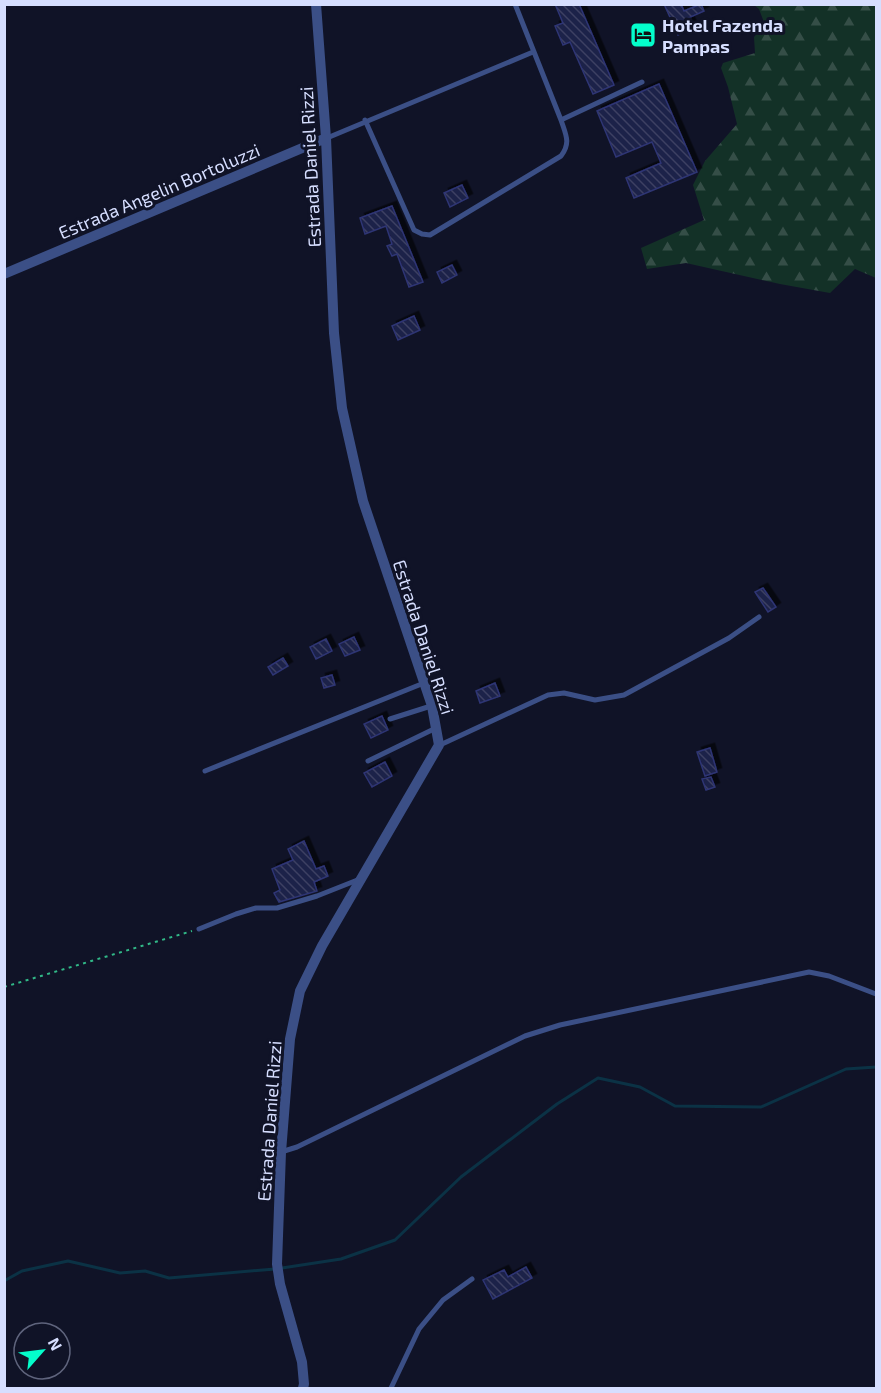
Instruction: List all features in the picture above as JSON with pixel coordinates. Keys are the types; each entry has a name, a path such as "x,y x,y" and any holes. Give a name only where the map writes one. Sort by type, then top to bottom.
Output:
{"street":[{"name":"Estrada Daniel Rizzi","path":"303,1389 302,1362 280,1284 277,1264 281,1152 290,1039 300,991 322,946 439,745 432,706 363,501 342,408 334,333 326,138 316,4"},
{"name":"Estrada Angelin Bortoluzzi","path":"4,274 326,138"}],"lane":[{"path":"365,120 414,230 422,234 430,235 561,156 568,141 515,4"},
{"path":"326,138 533,52"},
{"path":"561,120 642,82"},
{"path":"439,745 548,694 564,693 595,700 624,695 729,638 759,617"},
{"path":"205,771 424,684"},
{"path":"390,719 432,706"},
{"path":"369,760 436,728"},
{"path":"199,929 256,908 277,908 317,896 360,879"},
{"path":"281,1152 297,1147 525,1036 560,1025 809,972 829,976 876,994"},
{"path":"392,1389 418,1329 443,1300 472,1279"}],"path":[{"path":"4,987 199,929"}],"green space":[{"path":"754,5 876,5 876,278 855,269 830,293 686,263 647,269 641,248 704,220 693,185 705,161 737,124 721,68 723,63 755,53 754,37 765,25 759,9"}],"building":[{"path":"555,4 579,4 614,85 593,94 570,42 563,45 555,26 563,23"},
{"path":"664,4 681,4 684,11 701,4 704,11 688,18 693,28 678,35"},
{"path":"659,84 697,172 634,198 626,178 661,163 652,142 616,157 597,111"},
{"path":"462,185 468,198 450,207 444,193"},
{"path":"392,206 423,282 409,287 397,254 392,256 387,246 392,244 386,226 365,234 360,218"},
{"path":"452,265 457,275 442,283 437,272"},
{"path":"414,316 420,330 398,340 392,326"},
{"path":"763,588 776,607 768,612 755,592"},
{"path":"354,637 360,650 345,656 339,644"},
{"path":"326,639 332,651 316,659 310,647"},
{"path":"283,658 288,666 273,675 268,667"},
{"path":"332,675 335,685 324,688 321,678"},
{"path":"495,683 500,696 480,703 476,691"},
{"path":"382,716 388,730 371,738 364,724"},
{"path":"710,748 717,772 705,776 697,752"},
{"path":"385,762 392,776 372,787 364,773"},
{"path":"711,777 715,787 706,790 702,779"},
{"path":"304,841 316,869 324,866 328,876 314,882 317,891 279,902 274,893 280,890 272,869 293,860 288,849"},
{"path":"526,1267 532,1278 493,1299 483,1280 504,1270 508,1277"}],"waterway":[{"path":"282,1268 341,1259 395,1240 461,1177 557,1104 598,1078 640,1087 675,1106 761,1107 846,1069 876,1067"},
{"path":"4,1281 22,1271 68,1261 120,1273 145,1271 169,1278 275,1269"}],"place":[{"name":"Hotel Fazenda Pampas","path":"643,35"}]}
